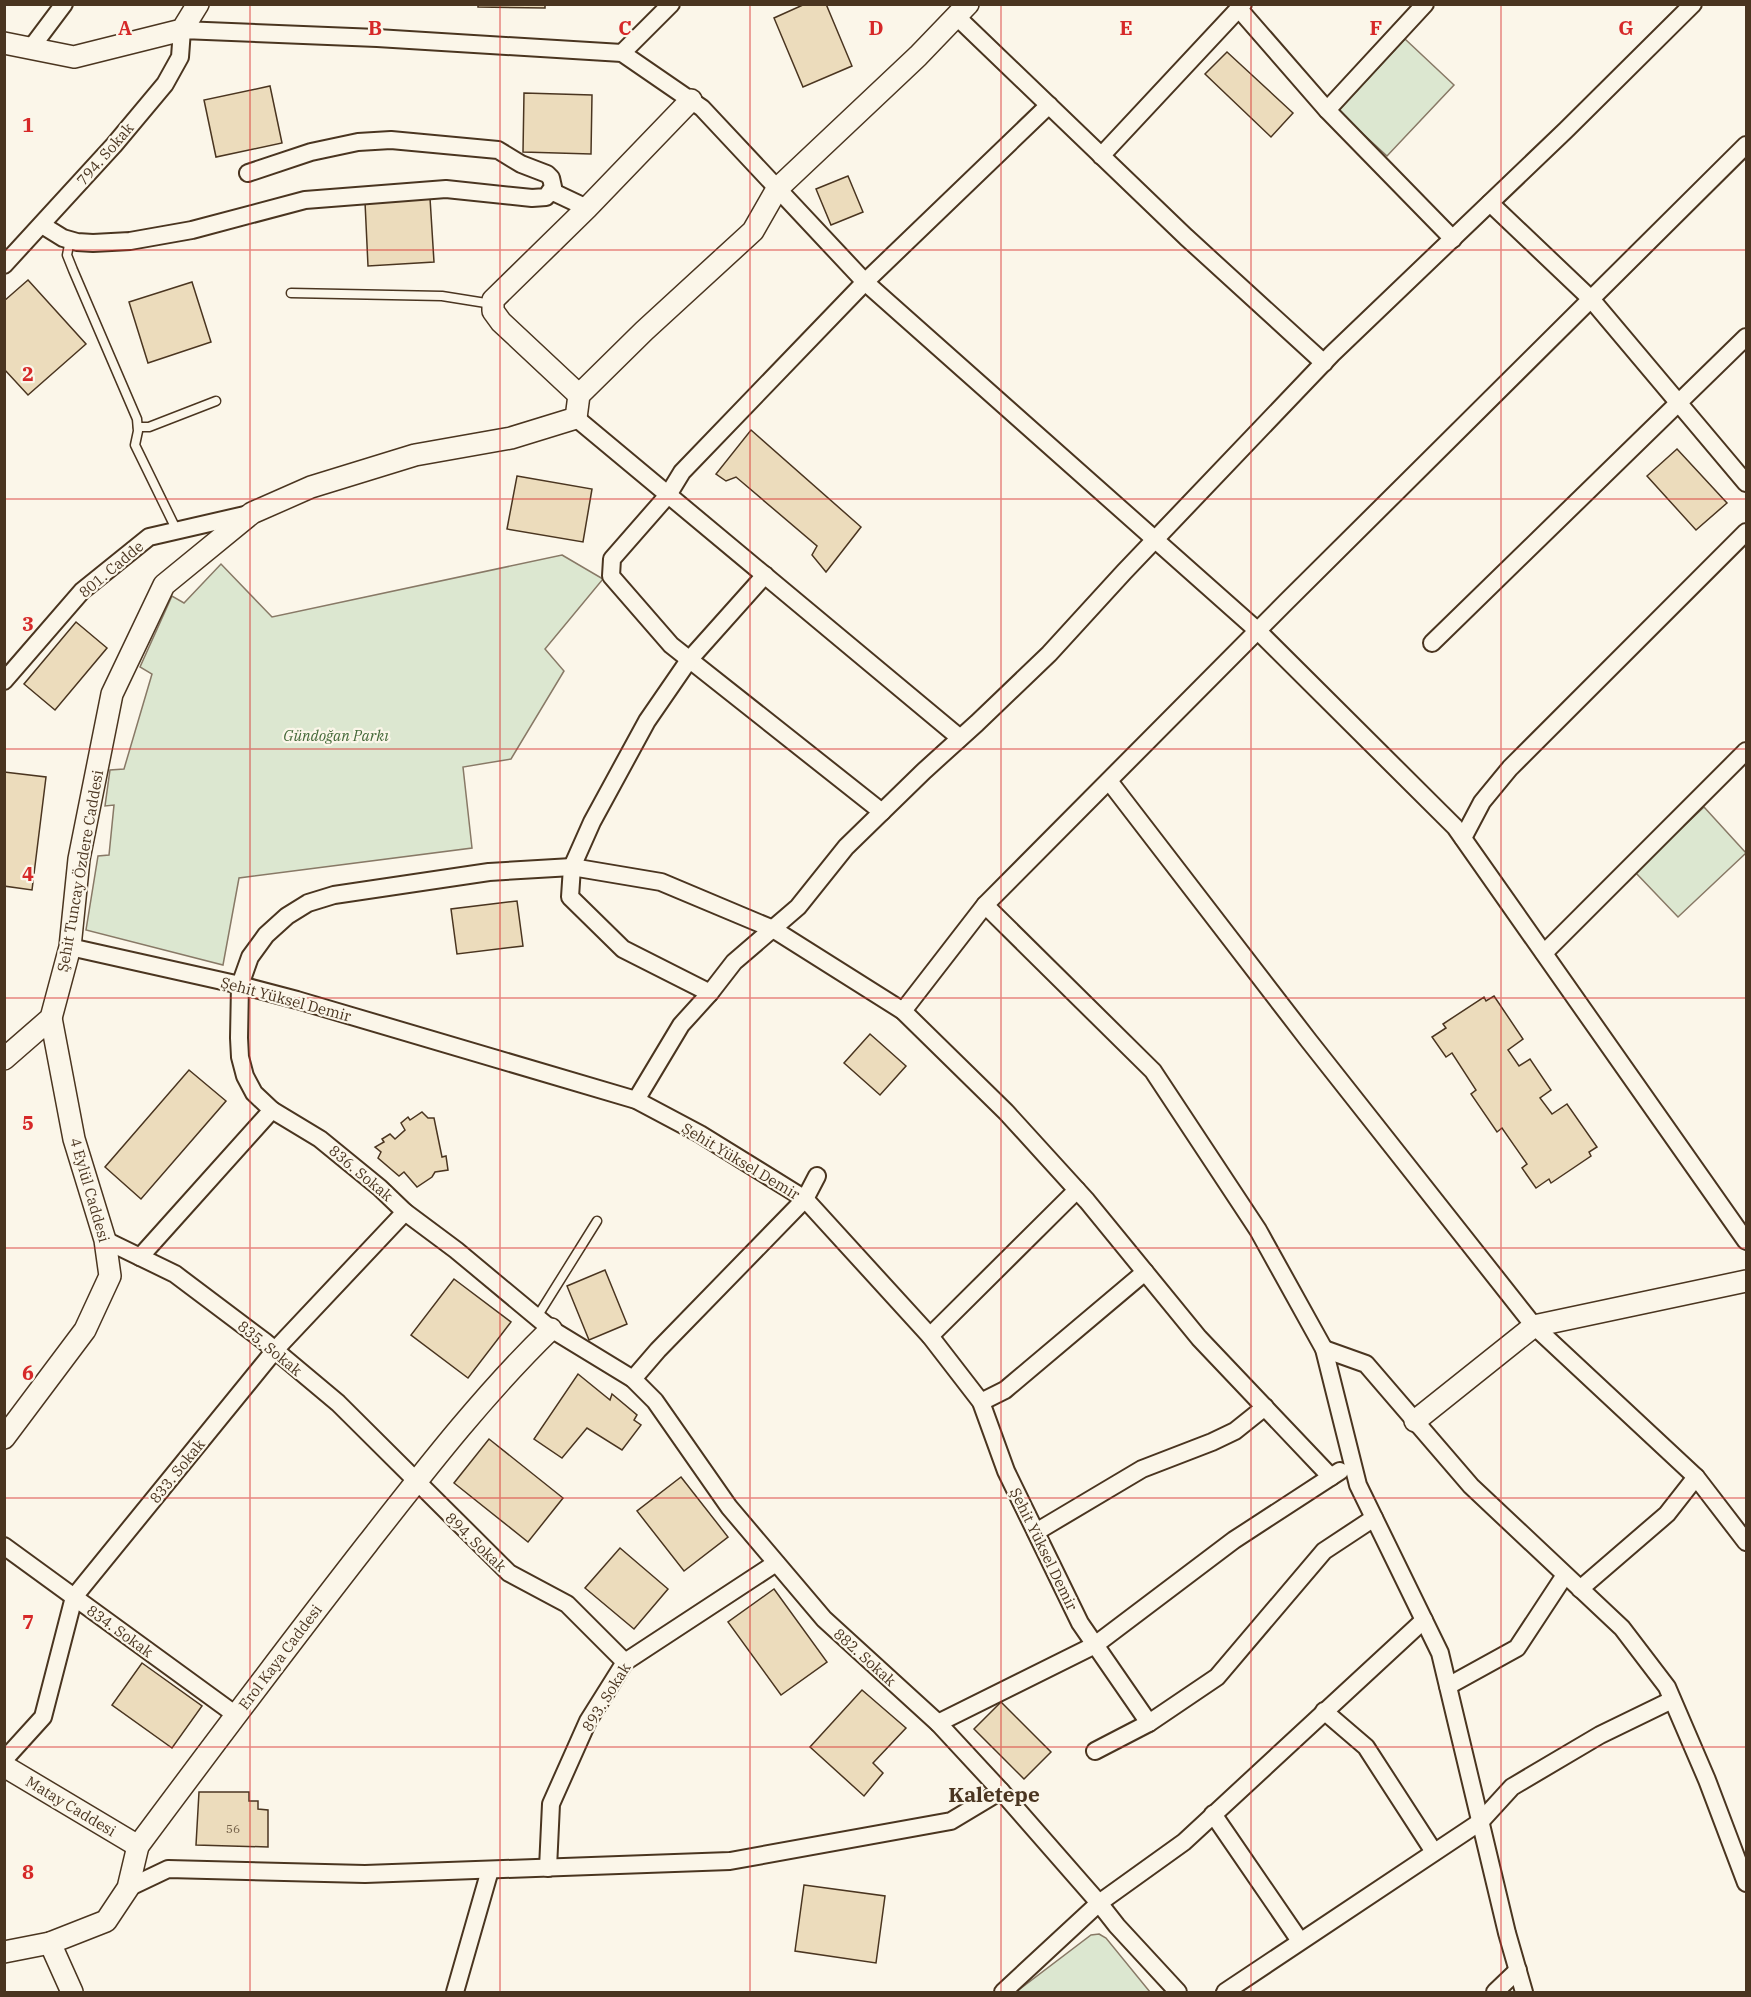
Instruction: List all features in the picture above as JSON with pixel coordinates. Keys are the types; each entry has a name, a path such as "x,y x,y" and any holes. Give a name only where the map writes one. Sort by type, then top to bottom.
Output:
{"street":[{"path":"31,48 64,4"},
{"path":"182,30 198,4"},
{"path":"622,53 671,4"},
{"path":"1327,110 1425,4"},
{"path":"636,1100 681,1025 734,962 798,907 846,847 1049,654 1324,363 1693,4"},
{"path":"1101,156 1241,7 1327,110 1453,239"},
{"path":"960,738 576,418 579,395 644,330 753,231 777,189 918,56 962,10 1049,105 1101,156 1324,363"},
{"path":"4,43 74,57 182,30 377,38 622,53 691,100 702,108 865,282 1258,631 1455,827 1746,1241"},
{"name":"794. Sokak","path":"4,265 42,225 165,84 180,57 182,30"},
{"path":"579,395 501,322 493,311 493,300 588,208 691,100"},
{"path":"882,812 671,645 610,576 612,559 668,495 682,472 865,282 1049,105"},
{"path":"42,225 70,240 93,243 130,240 192,230 305,200 446,189 532,198 546,196 551,191 553,182 547,174 521,164 498,150 391,140 358,142 311,152 248,173"},
{"path":"903,1011 986,905 1746,145"},
{"path":"551,191 588,208"},
{"path":"1490,203 1591,299 1746,483"},
{"path":"1432,643 1746,337"},
{"name":"Şehit Tuncay Özdere Caddesi","path":"51,1018 70,947 79,859 112,694 164,585 252,513 311,487 415,455 511,438 576,418"},
{"name":"801. Cadde","path":"4,681 82,591 149,537 252,513"},
{"path":"1463,838 1482,802 1510,768 1746,532"},
{"path":"710,993 623,949 570,897 572,867 592,822 647,721 689,660 765,575"},
{"path":"1544,953 1746,751"},
{"path":"1108,781 1534,1326 1696,1477 1746,1542"},
{"name":"836. Sokak","path":"544,1323 456,1250 405,1212 380,1188 320,1139 272,1110 254,1093 245,1076 240,1057 240,985 250,957 266,935 287,916 308,903 334,895 478,874 572,867 662,882 773,929 903,1011 1006,1112 1077,1190 1199,1338 1331,1477"},
{"path":"986,905 1153,1071 1258,1230 1324,1348 1359,1485 1440,1653 1480,1822 1524,1992"},
{"name":"Şehit Yüksel Demir","path":"70,947 240,985 636,1100 700,1134 805,1199 930,1336 981,1402 1006,1471 1080,1623 1149,1723"},
{"path":"4,1059 51,1018"},
{"name":"4 Eylül Caddesi","path":"4,1438 86,1330 110,1276 105,1240 74,1138 51,1018"},
{"path":"140,1257 272,1110"},
{"path":"633,1379 658,1350 805,1199 817,1176"},
{"path":"930,1336 1077,1190"},
{"name":"833. Sokak","path":"4,1760 43,1717 74,1597 275,1350 405,1212"},
{"name":"835. Sokak","path":"105,1240 175,1274 275,1350 338,1403 415,1482"},
{"path":"981,1402 1005,1390 1145,1272"},
{"path":"1415,1421 1534,1326 1746,1281"},
{"name":"882. Sokak","path":"544,1323 633,1379 655,1401 729,1507 824,1619 938,1723 1178,1992"},
{"name":"Erol Kaya Caddesi","path":"4,1952 50,1943 106,1920 128,1888 138,1846 415,1482 524,1355 544,1323"},
{"path":"1324,1348 1366,1364 1471,1486 1622,1628 1666,1687 1707,1780 1746,1883"},
{"path":"1035,1532 1142,1469 1235,1431 1265,1407"},
{"path":"938,1723 1095,1645 1234,1540 1353,1462"},
{"path":"1580,1589 1667,1514 1696,1477"},
{"name":"894. Sokak","path":"415,1482 509,1573 567,1604 625,1662"},
{"path":"1095,1751 1149,1723 1216,1677 1324,1551 1374,1518"},
{"name":"834. Sokak","path":"4,1546 237,1715"},
{"name":"893. Sokak","path":"548,1868 551,1804 588,1721 625,1662 776,1563"},
{"path":"1448,1686 1517,1648 1566,1575"},
{"path":"1003,1992 1099,1903 1184,1842 1424,1620"},
{"path":"1225,1992 1480,1822 1512,1787 1600,1735 1672,1700"},
{"path":"1324,1711 1366,1747 1434,1852"},
{"name":"Matay Caddesi","path":"4,1766 138,1846"},
{"path":"128,1888 168,1869 365,1874 730,1861 951,1821 1001,1791"},
{"path":"1213,1814 1300,1941"},
{"path":"455,1992 490,1870"},
{"path":"50,1943 72,1992"},
{"path":"1495,1992 1518,1970"}],"lane":[{"path":"70,240 67,255 137,419 135,445 177,531"},
{"path":"291,293 442,296 492,304"},
{"path":"138,427 149,427 216,400"},
{"path":"544,1323 597,1221"}],"green space":[{"path":"1405,39 1454,85 1387,156 1338,111"},
{"name":"Gündoğan Parkı","path":"562,555 603,579 545,649 564,671 511,759 463,767 472,848 239,878 223,965 86,930 98,856 109,855 114,805 105,806 110,770 124,769 152,674 140,667 172,596 184,603 221,564 272,617"},
{"path":"1704,807 1746,853 1678,917 1635,872"},
{"path":"1099,1934 1106,1938 1150,1992 1016,1992 1091,1935"}],"building":[{"path":"478,4 545,4 545,8 478,7"},
{"path":"805,4 826,4 852,66 803,87 774,18"},
{"path":"1227,52 1293,113 1271,137 1205,74"},
{"path":"270,86 282,143 216,157 204,100"},
{"path":"524,93 592,95 591,154 523,152"},
{"path":"848,176 863,212 831,225 816,189"},
{"path":"430,198 434,262 368,266 365,202"},
{"path":"28,280 86,344 28,395 4,369 4,301"},
{"path":"192,282 211,342 148,363 129,302"},
{"path":"751,430 861,527 826,572 812,555 817,546 736,477 726,481 716,474"},
{"path":"1677,449 1727,503 1696,530 1647,476"},
{"path":"517,476 592,489 583,542 507,529"},
{"path":"76,622 107,648 55,710 24,684"},
{"path":"4,772 46,777 32,890 4,886"},
{"path":"517,901 523,946 457,954 451,909"},
{"path":"1494,996 1523,1039 1508,1050 1519,1066 1530,1059 1551,1090 1540,1098 1552,1114 1567,1104 1597,1147 1589,1152 1591,1156 1551,1183 1549,1179 1536,1188 1522,1168 1527,1164 1502,1128 1497,1132 1471,1094 1476,1090 1452,1053 1446,1057 1432,1037 1446,1028 1443,1024 1484,997 1486,1001"},
{"path":"870,1034 906,1066 880,1095 844,1063"},
{"path":"189,1070 226,1101 141,1199 105,1167"},
{"path":"422,1112 428,1118 434,1118 442,1157 446,1156 448,1170 435,1172 432,1177 417,1187 404,1172 399,1176 378,1158 381,1152 375,1147 384,1142 382,1139 390,1134 395,1139 405,1130 401,1123 408,1117 410,1120"},
{"path":"605,1270 627,1324 589,1340 567,1286"},
{"path":"454,1279 511,1322 468,1378 411,1335"},
{"path":"578,1374 610,1400 612,1394 637,1415 634,1420 641,1425 622,1450 587,1428 562,1458 534,1439"},
{"path":"489,1439 563,1498 528,1542 454,1483"},
{"path":"681,1477 728,1537 684,1571 637,1511"},
{"path":"620,1548 668,1589 634,1629 585,1588"},
{"path":"774,1589 827,1662 781,1695 728,1622"},
{"path":"142,1663 202,1706 172,1748 112,1705"},
{"path":"862,1690 906,1728 873,1763 883,1773 864,1796 810,1747"},
{"path":"1001,1702 1051,1752 1024,1779 974,1729"},
{"path":"199,1792 249,1792 249,1801 258,1801 258,1809 268,1810 268,1847 196,1845"},
{"path":"804,1885 885,1896 876,1963 795,1951"}],"district":[{"name":"Kaletepe","path":"994,1794"}]}
